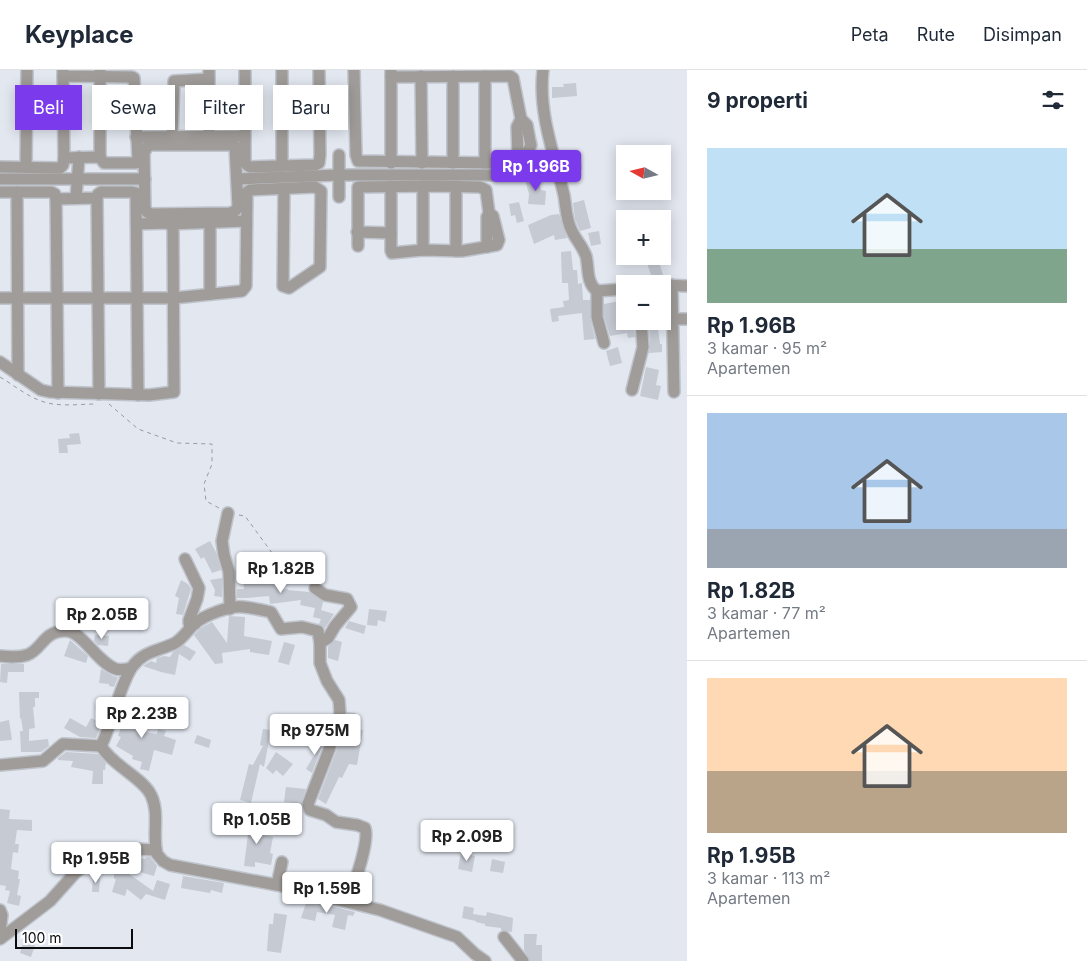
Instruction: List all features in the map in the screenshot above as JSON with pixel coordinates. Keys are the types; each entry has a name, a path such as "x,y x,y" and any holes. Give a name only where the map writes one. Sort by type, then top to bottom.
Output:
{"street":[{"path":"26,167 27,70"},
{"path":"245,70 245,136 247,165 250,167 319,163 319,70"},
{"path":"282,70 282,166"},
{"path":"354,70 356,155 358,162 361,163 391,163 492,163 518,157 517,128 521,119 514,78 510,76 421,76 391,73 391,163"},
{"path":"543,70 541,88 543,112 570,227 581,244 588,265 589,280 597,291 597,317 604,343"},
{"path":"0,167 60,168 63,166 63,73 100,73 132,76 134,78 138,160 136,163 104,163 100,157 100,73"},
{"path":"172,136 174,81 209,74 209,136"},
{"path":"421,76 422,163"},
{"path":"454,76 454,163"},
{"path":"485,76 485,163"},
{"path":"136,137 245,136"},
{"path":"151,145 235,146 237,150 238,208 230,213 150,214 145,208 145,180 144,153 147,147 151,145"},
{"path":"320,155 356,155"},
{"path":"339,155 339,197"},
{"path":"76,198 80,157"},
{"path":"64,158 100,157"},
{"path":"237,179 339,175 493,175 544,162"},
{"path":"0,178 145,180"},
{"path":"358,246 358,187 361,186 391,186 423,186 456,186 480,187 486,190 489,213 486,217 486,247 456,251 424,250 392,253 391,186"},
{"path":"423,186 424,250"},
{"path":"456,186 456,251"},
{"path":"0,298 174,298 242,291 246,286 247,192 250,190 315,187 321,191 320,267 289,288 283,286 284,189"},
{"path":"0,192 51,192 55,194 58,393"},
{"path":"17,192 18,375"},
{"path":"98,394 97,198 101,192 132,192 136,193 137,224 138,395"},
{"path":"321,197 357,197"},
{"path":"56,199 97,198"},
{"path":"210,221 210,294"},
{"path":"137,224 246,221"},
{"path":"0,362 41,390 58,393 149,396 174,392 173,227 171,224"},
{"path":"357,232 391,233"},
{"path":"671,285 687,286"},
{"path":"597,291 616,290"},
{"path":"671,304 674,319 674,392"},
{"path":"674,319 687,318"},
{"path":"632,390 643,347 642,330"},
{"path":"228,513 222,541 230,572 230,609"},
{"path":"185,559 199,588 189,620 189,623 195,624"},
{"path":"315,588 325,595 347,599 351,607 335,626 328,638 320,643"},
{"path":"101,746 132,668 142,656 177,641 195,624 207,616 242,606 271,612 281,629 302,628 318,631 320,643 319,657 322,670 339,700 340,713 329,750 308,804 310,810 326,814 336,822 365,828 367,838 348,901"},
{"path":"0,656 29,655 51,633 65,630 75,632 102,662 118,670 132,668"},
{"path":"0,765 43,761 63,744 101,746"},
{"path":"101,746 107,756 146,788 152,796 155,808 156,850 161,859 170,865 277,885 380,910 450,934 460,939 485,961"},
{"path":"0,939 50,901 76,872 91,861 135,849 156,850"},
{"path":"277,885 282,862"},
{"path":"0,910 2,916 0,932"},
{"path":"504,937 522,961"}],"path":[{"path":"0,377 39,400 54,404 110,404 138,429 177,443 212,444 212,464 204,484 206,500 228,513 245,516 276,557 315,588"}],"building":[{"path":"576,83 577,96 552,98 552,87 564,87 563,84"},
{"path":"580,155 582,169 566,171 564,157"},
{"path":"538,177 541,190 546,191 545,205 528,204 529,194 525,180"},
{"path":"584,200 591,228 580,231 575,219 573,203"},
{"path":"519,202 524,221 517,223 515,215 511,216 509,204"},
{"path":"559,214 567,238 555,240 554,235 534,244 528,225 551,215"},
{"path":"599,231 601,244 591,246 588,233"},
{"path":"571,251 573,270 577,270 578,284 582,283 583,300 590,300 590,317 595,339 584,340 582,313 558,316 559,321 552,322 550,309 564,307 563,301 569,300 568,283 562,283 561,252"},
{"path":"648,265 660,265 663,275 651,275"},
{"path":"616,302 616,330 634,330 635,337 628,338 627,333 610,336 604,316 604,304"},
{"path":"649,330 658,330 662,352 649,353"},
{"path":"618,347 622,363 610,366 606,351"},
{"path":"646,367 659,370 656,385 661,386 658,400 640,396"},
{"path":"79,433 81,444 67,445 68,453 59,453 58,439 70,438 69,434"},
{"path":"210,541 216,552 221,570 212,573 204,557 201,559 195,549"},
{"path":"269,570 279,570 279,590 288,589 309,592 323,602 321,610 334,614 325,628 319,624 321,619 313,617 315,608 300,605 301,600 270,604 269,596 237,598 237,589 244,589 243,577 270,574"},
{"path":"222,578 222,597 214,596 215,590 210,580"},
{"path":"181,580 188,584 191,589 183,615 176,614 179,598 175,596"},
{"path":"63,607 75,609 73,622 61,620"},
{"path":"369,609 387,611 385,622 378,620 377,626 367,625"},
{"path":"229,616 245,617 244,636 272,641 269,655 250,652 250,649 222,653 223,663 215,664 194,635 201,628 212,622 227,643"},
{"path":"349,621 366,626 364,634 345,628"},
{"path":"95,635 109,636 108,646 98,645 94,641"},
{"path":"70,640 88,656 86,663 64,656"},
{"path":"335,640 342,642 338,661 328,658 328,647"},
{"path":"284,642 295,645 289,665 278,662"},
{"path":"184,645 196,652 190,661 179,654 175,675 143,666 151,661 156,663 157,658 170,657 173,652"},
{"path":"1,664 24,664 24,672 8,672 7,683 0,682"},
{"path":"101,669 118,677 114,687 109,686 109,684 99,683"},
{"path":"19,692 39,692 39,698 35,698 35,707 33,707 35,728 29,729 29,741 48,739 49,746 41,752 21,752 20,731 23,731 20,719"},
{"path":"96,700 109,701 106,712 95,710"},
{"path":"133,706 142,711 138,717 145,720 139,731 157,734 158,729 166,731 164,736 176,740 172,755 154,750 149,771 140,769 142,762 132,759 133,756 116,746 121,737 118,736 122,725 118,723 122,711 128,715"},
{"path":"347,712 356,713 354,729 363,730 357,765 349,764 342,778 339,777 326,804 318,799 336,752"},
{"path":"70,718 86,727 91,718 102,723 96,738 80,737 64,728"},
{"path":"9,720 12,740 0,741 0,722"},
{"path":"285,726 301,734 295,746 279,739"},
{"path":"263,729 271,730 264,767 260,764 251,803 240,800 249,764 253,765 263,746 260,745"},
{"path":"197,735 211,740 209,748 194,743"},
{"path":"319,739 324,741 312,773 306,769 317,750 315,749"},
{"path":"66,752 98,754 106,763 105,770 103,770 103,784 92,784 93,771 71,767 73,761 58,760"},
{"path":"276,752 293,764 283,776 276,770 273,774 266,768"},
{"path":"286,787 306,789 301,804 284,802"},
{"path":"0,809 10,810 9,819 32,820 32,831 17,830 15,844 19,844 18,853 13,852 11,869 19,871 18,879 20,879 17,895 21,896 19,906 7,903 10,891 5,890 6,886 0,885"},
{"path":"246,815 260,819 258,834 273,837 270,853 273,854 271,865 255,862 255,867 244,866 249,826 244,825"},
{"path":"461,853 475,856 472,872 458,869"},
{"path":"136,857 145,859 150,857 157,866 154,876 133,870"},
{"path":"492,859 505,862 503,873 490,871"},
{"path":"114,870 125,871 153,891 157,880 170,884 165,900 146,894 141,900 127,889 125,896 112,892 116,879 114,879"},
{"path":"93,875 100,876 99,892 92,892"},
{"path":"183,876 224,883 222,893 211,890 210,893 181,888"},
{"path":"307,900 355,912 353,916 348,915 345,930 332,927 335,915 317,912 315,921 301,918"},
{"path":"464,906 474,908 473,914 486,916 487,912 513,918 512,932 501,930 501,928 485,926 485,924 462,918"},
{"path":"274,913 287,915 281,953 267,951 269,924 273,924"},
{"path":"524,934 537,934 536,945 542,945 542,961 530,961 524,950"},
{"path":"24,940 35,945 31,957 20,953"}]}
